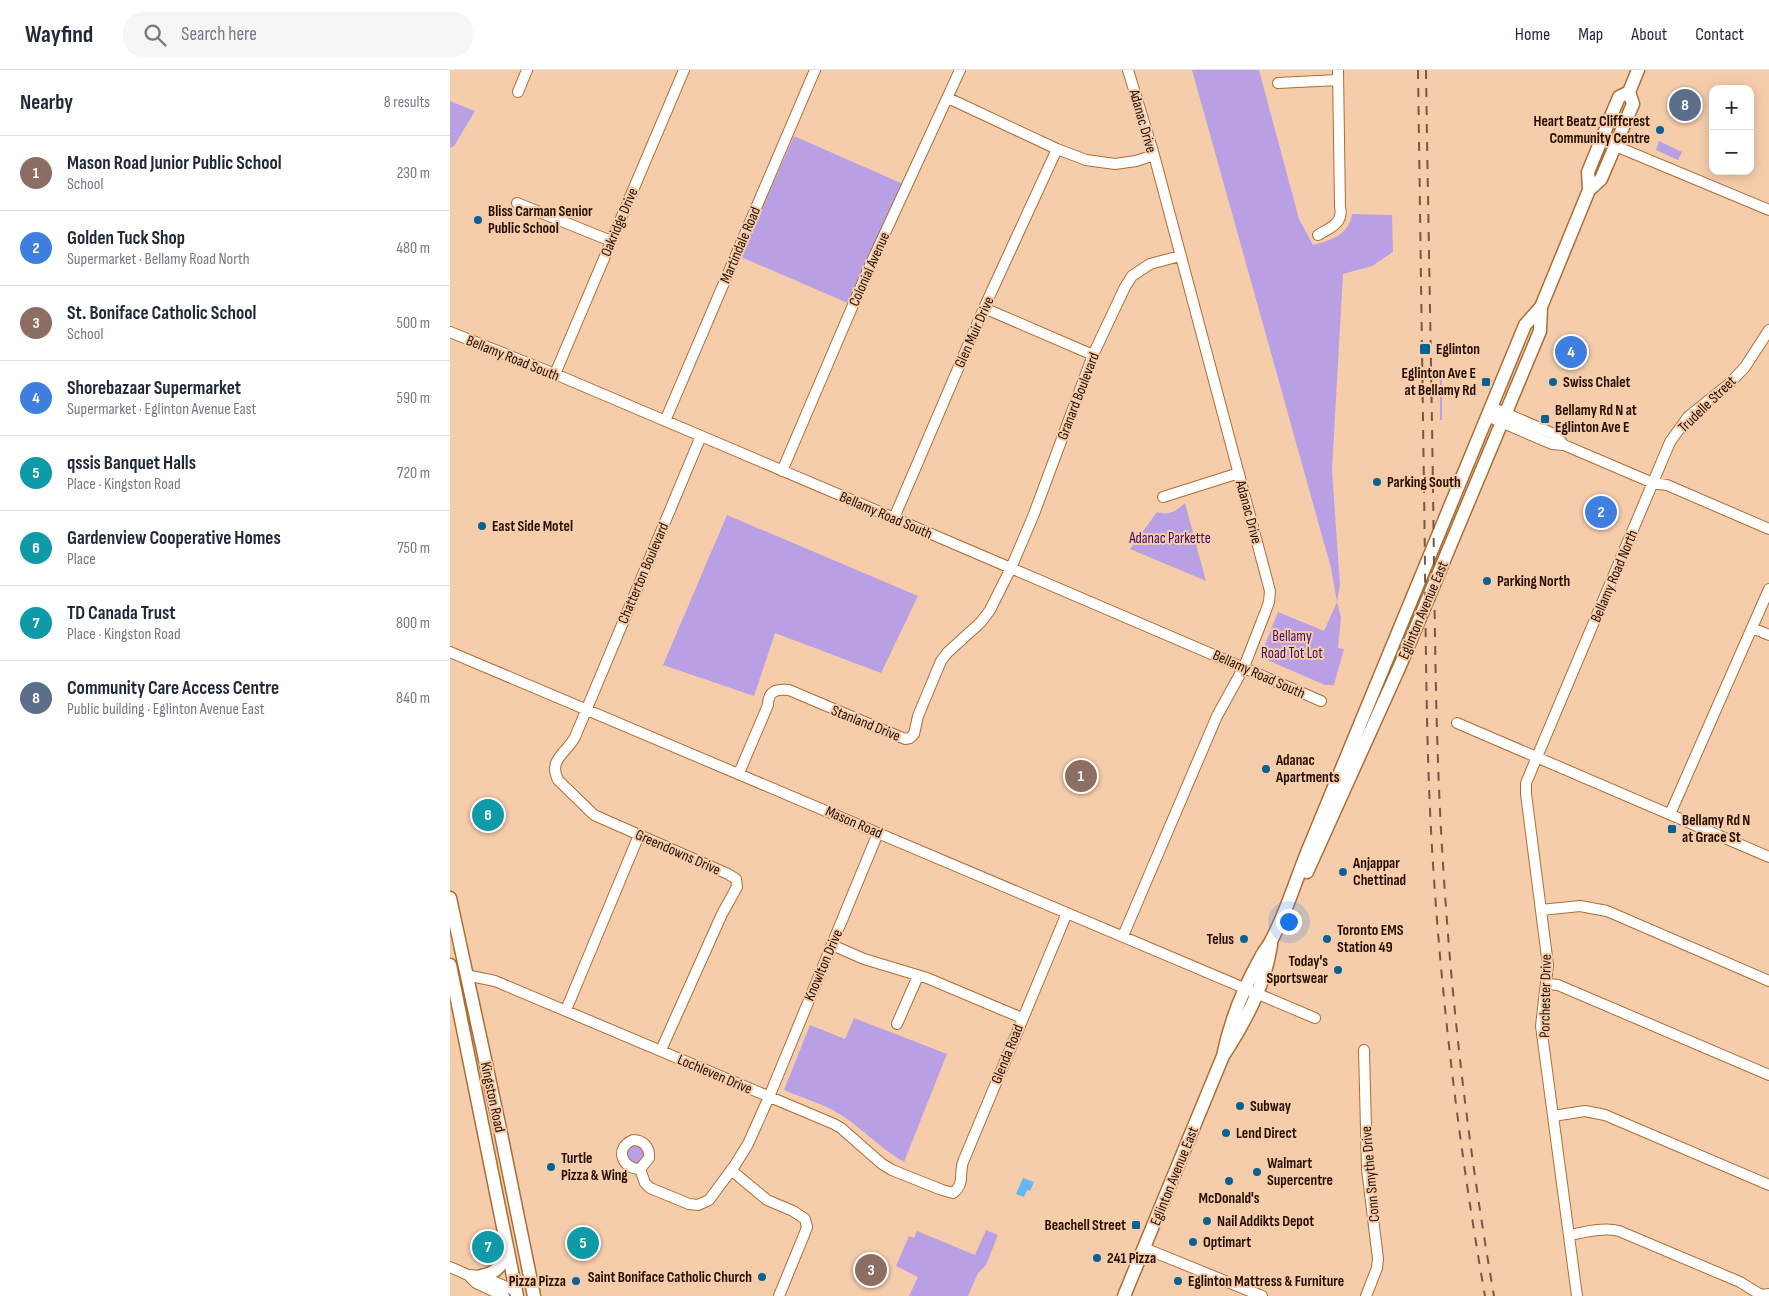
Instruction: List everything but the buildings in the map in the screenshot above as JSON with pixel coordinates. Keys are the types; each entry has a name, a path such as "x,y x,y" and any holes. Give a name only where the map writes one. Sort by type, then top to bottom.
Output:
{"main road":[{"name":"Eglinton Avenue East","path":"1124,1296 1223,1056 1229,1029 1251,991 1260,958 1272,940 1287,906 1308,850 1525,325 1541,307 1589,190 1601,179 1616,146 1633,104 1629,92 1638,70"},
{"name":"Eglinton Avenue East","path":"1589,190 1588,172 1601,140 1619,97 1629,92"},
{"name":"Eglinton Avenue East","path":"1287,906 1301,886 1399,668 1540,331 1541,307"},
{"name":"Kingston Road","path":"450,898 534,1296"},
{"name":"Kingston Road","path":"450,965 508,1251 520,1294"},
{"path":"475,1275 492,1273 500,1268 508,1251"}],"street":[{"path":"518,92 527,70"},
{"name":"Oakridge Drive","path":"555,374 684,70"},
{"name":"Martindale Road","path":"665,421 815,70"},
{"name":"Colonial Avenue","path":"782,471 868,270 960,70"},
{"name":"Adanac Drive","path":"1123,936 1217,716 1244,667 1269,602 1270,591 1154,156 1128,70"},
{"path":"1278,83 1338,75 1341,213 1336,225 1318,236"},
{"path":"948,98 1057,149 1086,160 1115,164 1154,156"},
{"path":"1601,140 1769,210"},
{"name":"Glen Muir Drive","path":"894,518 984,308 1057,149"},
{"path":"516,203 611,240"},
{"name":"Granard Boulevard","path":"1011,568 1034,514 1093,355 1125,287 1132,276 1150,264 1180,256"},
{"path":"984,308 1093,355"},
{"name":"Trudelle Street","path":"1653,483 1670,442 1680,427 1688,418 1730,384 1745,367 1769,330"},
{"name":"Bellamy Road South","path":"450,332 555,374 1321,701"},
{"path":"1489,412 1552,444 1564,445 1653,483 1667,485 1769,529"},
{"name":"Chatterton Boulevard","path":"585,709 701,436"},
{"path":"1162,497 1239,473"},
{"name":"Bellamy Road North","path":"1538,758 1653,483"},
{"name":"Stanland Drive","path":"739,773 768,705 768,698 771,693 780,689 789,690 905,740 910,738 914,734 918,716 941,661 947,653 981,622 990,610 1011,568"},
{"path":"1670,814 1769,589"},
{"path":"1752,628 1769,635"},
{"name":"Mason Road","path":"450,652 1251,991"},
{"name":"Greendowns Drive","path":"585,709 572,744 556,761 554,769 558,780 594,815 728,874 736,879 737,883 737,887 722,914 661,1050"},
{"path":"1457,723 1769,857"},
{"name":"Porchester Drive","path":"1538,758 1526,783 1526,794 1548,965 1541,1026 1577,1296"},
{"name":"Knowlton Drive","path":"640,1169 645,1183 650,1188 689,1204 698,1205 709,1200 731,1170 748,1144 769,1097 878,833"},
{"path":"566,1010 639,835"},
{"path":"1541,910 1580,906 1607,911 1769,981"},
{"name":"Glenda Road","path":"953,1193 961,1185 960,1170 963,1162 1067,913"},
{"path":"832,945 918,976 1022,1018"},
{"name":"Lochleven Drive","path":"466,975 495,981 841,1128 882,1164 892,1170 953,1193"},
{"path":"897,1024 918,976"},
{"path":"1547,984 1558,985 1769,1075"},
{"path":"1251,991 1315,1018"},
{"name":"Conn Smythe Drive","path":"1364,1050 1368,1169 1378,1259 1377,1268 1366,1296"},
{"path":"1554,1116 1586,1111 1605,1115 1769,1185"},
{"path":"731,1170 768,1200 797,1213 805,1219 807,1227 779,1296"},
{"path":"1570,1235 1603,1230 1620,1232 1740,1282 1760,1295 1769,1294"},
{"path":"1144,1248 1262,1296"},
{"path":"450,1267 475,1275 520,1294"},
{"path":"475,1275 476,1283 504,1296"}],"green space":[{"path":"1192,70 1259,70 1299,219 1313,245 1339,236 1347,227 1352,214 1392,215 1393,252 1372,266 1343,274 1332,470 1340,585 1337,602 1331,568"},
{"path":"450,101 475,111 454,146 450,148"},
{"path":"794,136 903,184 850,304 741,257"},
{"path":"1659,141 1682,152 1678,160 1656,150"},
{"path":"1442,371 1442,420 1440,420 1440,372"},
{"name":"Adanac Parkette","path":"1185,503 1206,581 1130,549 1157,512 1172,512"},
{"path":"727,515 918,596 881,673 775,633 754,696 663,665"},
{"name":"Bellamy Road Tot Lot","path":"1337,602 1341,617 1338,648 1344,649 1334,685 1325,685 1260,657 1278,612 1324,631"},
{"path":"1085,764 1087,774 1071,777 1069,767"},
{"path":"854,1018 947,1054 904,1162 841,1115 820,1104 784,1090 810,1025 845,1039"},
{"path":"636,1144 644,1149 645,1155 640,1165 636,1166 629,1157 628,1152 630,1146"},
{"path":"986,1230 998,1235 986,1265 978,1273 968,1296 909,1296 918,1277 896,1266 909,1236 914,1238 917,1231 975,1255"}],"water":[{"path":"1023,1178 1034,1182 1030,1191 1027,1190 1024,1197 1016,1194"}],"railway":[{"path":"1418,70 1427,714 1432,848 1440,960 1452,1073 1467,1185 1485,1296"},
{"path":"1426,70 1436,685 1441,831 1452,984 1463,1088 1494,1296"}],"place":[{"name":"Community Care Access Centre","path":"1685,105"},
{"name":"Heart Beatz Cliffcrest Community Centre","path":"1660,130"},
{"name":"Bliss Carman Senior Public School","path":"478,220"},
{"name":"Eglinton","path":"1425,349"},
{"name":"Shorebazaar Supermarket","path":"1571,352"},
{"name":"Eglinton Ave E at Bellamy Rd","path":"1486,382"},
{"name":"Swiss Chalet","path":"1553,382"},
{"name":"Bellamy Rd N at Eglinton Ave E","path":"1545,419"},
{"name":"Parking South","path":"1377,482"},
{"name":"Golden Tuck Shop","path":"1601,512"},
{"name":"East Side Motel","path":"482,526"},
{"name":"Parking North","path":"1487,581"},
{"name":"Adanac Apartments","path":"1266,769"},
{"name":"Mason Road Junior Public School","path":"1081,776"},
{"name":"Gardenview Cooperative Homes","path":"488,815"},
{"name":"Bellamy Rd N at Grace St","path":"1672,829"},
{"name":"Anjappar Chettinad","path":"1343,872"},
{"name":"Telus","path":"1244,939"},
{"name":"Toronto EMS Station 49","path":"1327,939"},
{"name":"Today's Sportswear","path":"1338,970"},
{"name":"Subway","path":"1240,1106"},
{"name":"Lend Direct","path":"1226,1133"},
{"name":"Turtle Pizza & Wing","path":"551,1167"},
{"name":"Walmart Supercentre","path":"1257,1172"},
{"name":"McDonald's","path":"1229,1181"},
{"name":"Nail Addikts Depot","path":"1207,1221"},
{"name":"Beachell Street","path":"1136,1225"},
{"name":"Optimart","path":"1193,1242"},
{"name":"qssis Banquet Halls","path":"583,1243"},
{"name":"TD Canada Trust","path":"488,1247"},
{"name":"241 Pizza","path":"1097,1258"},
{"name":"St. Boniface Catholic School","path":"871,1270"},
{"name":"Saint Boniface Catholic Church","path":"762,1277"},
{"name":"Pizza Pizza","path":"576,1281"},
{"name":"Eglinton Mattress & Furniture","path":"1178,1281"}]}
